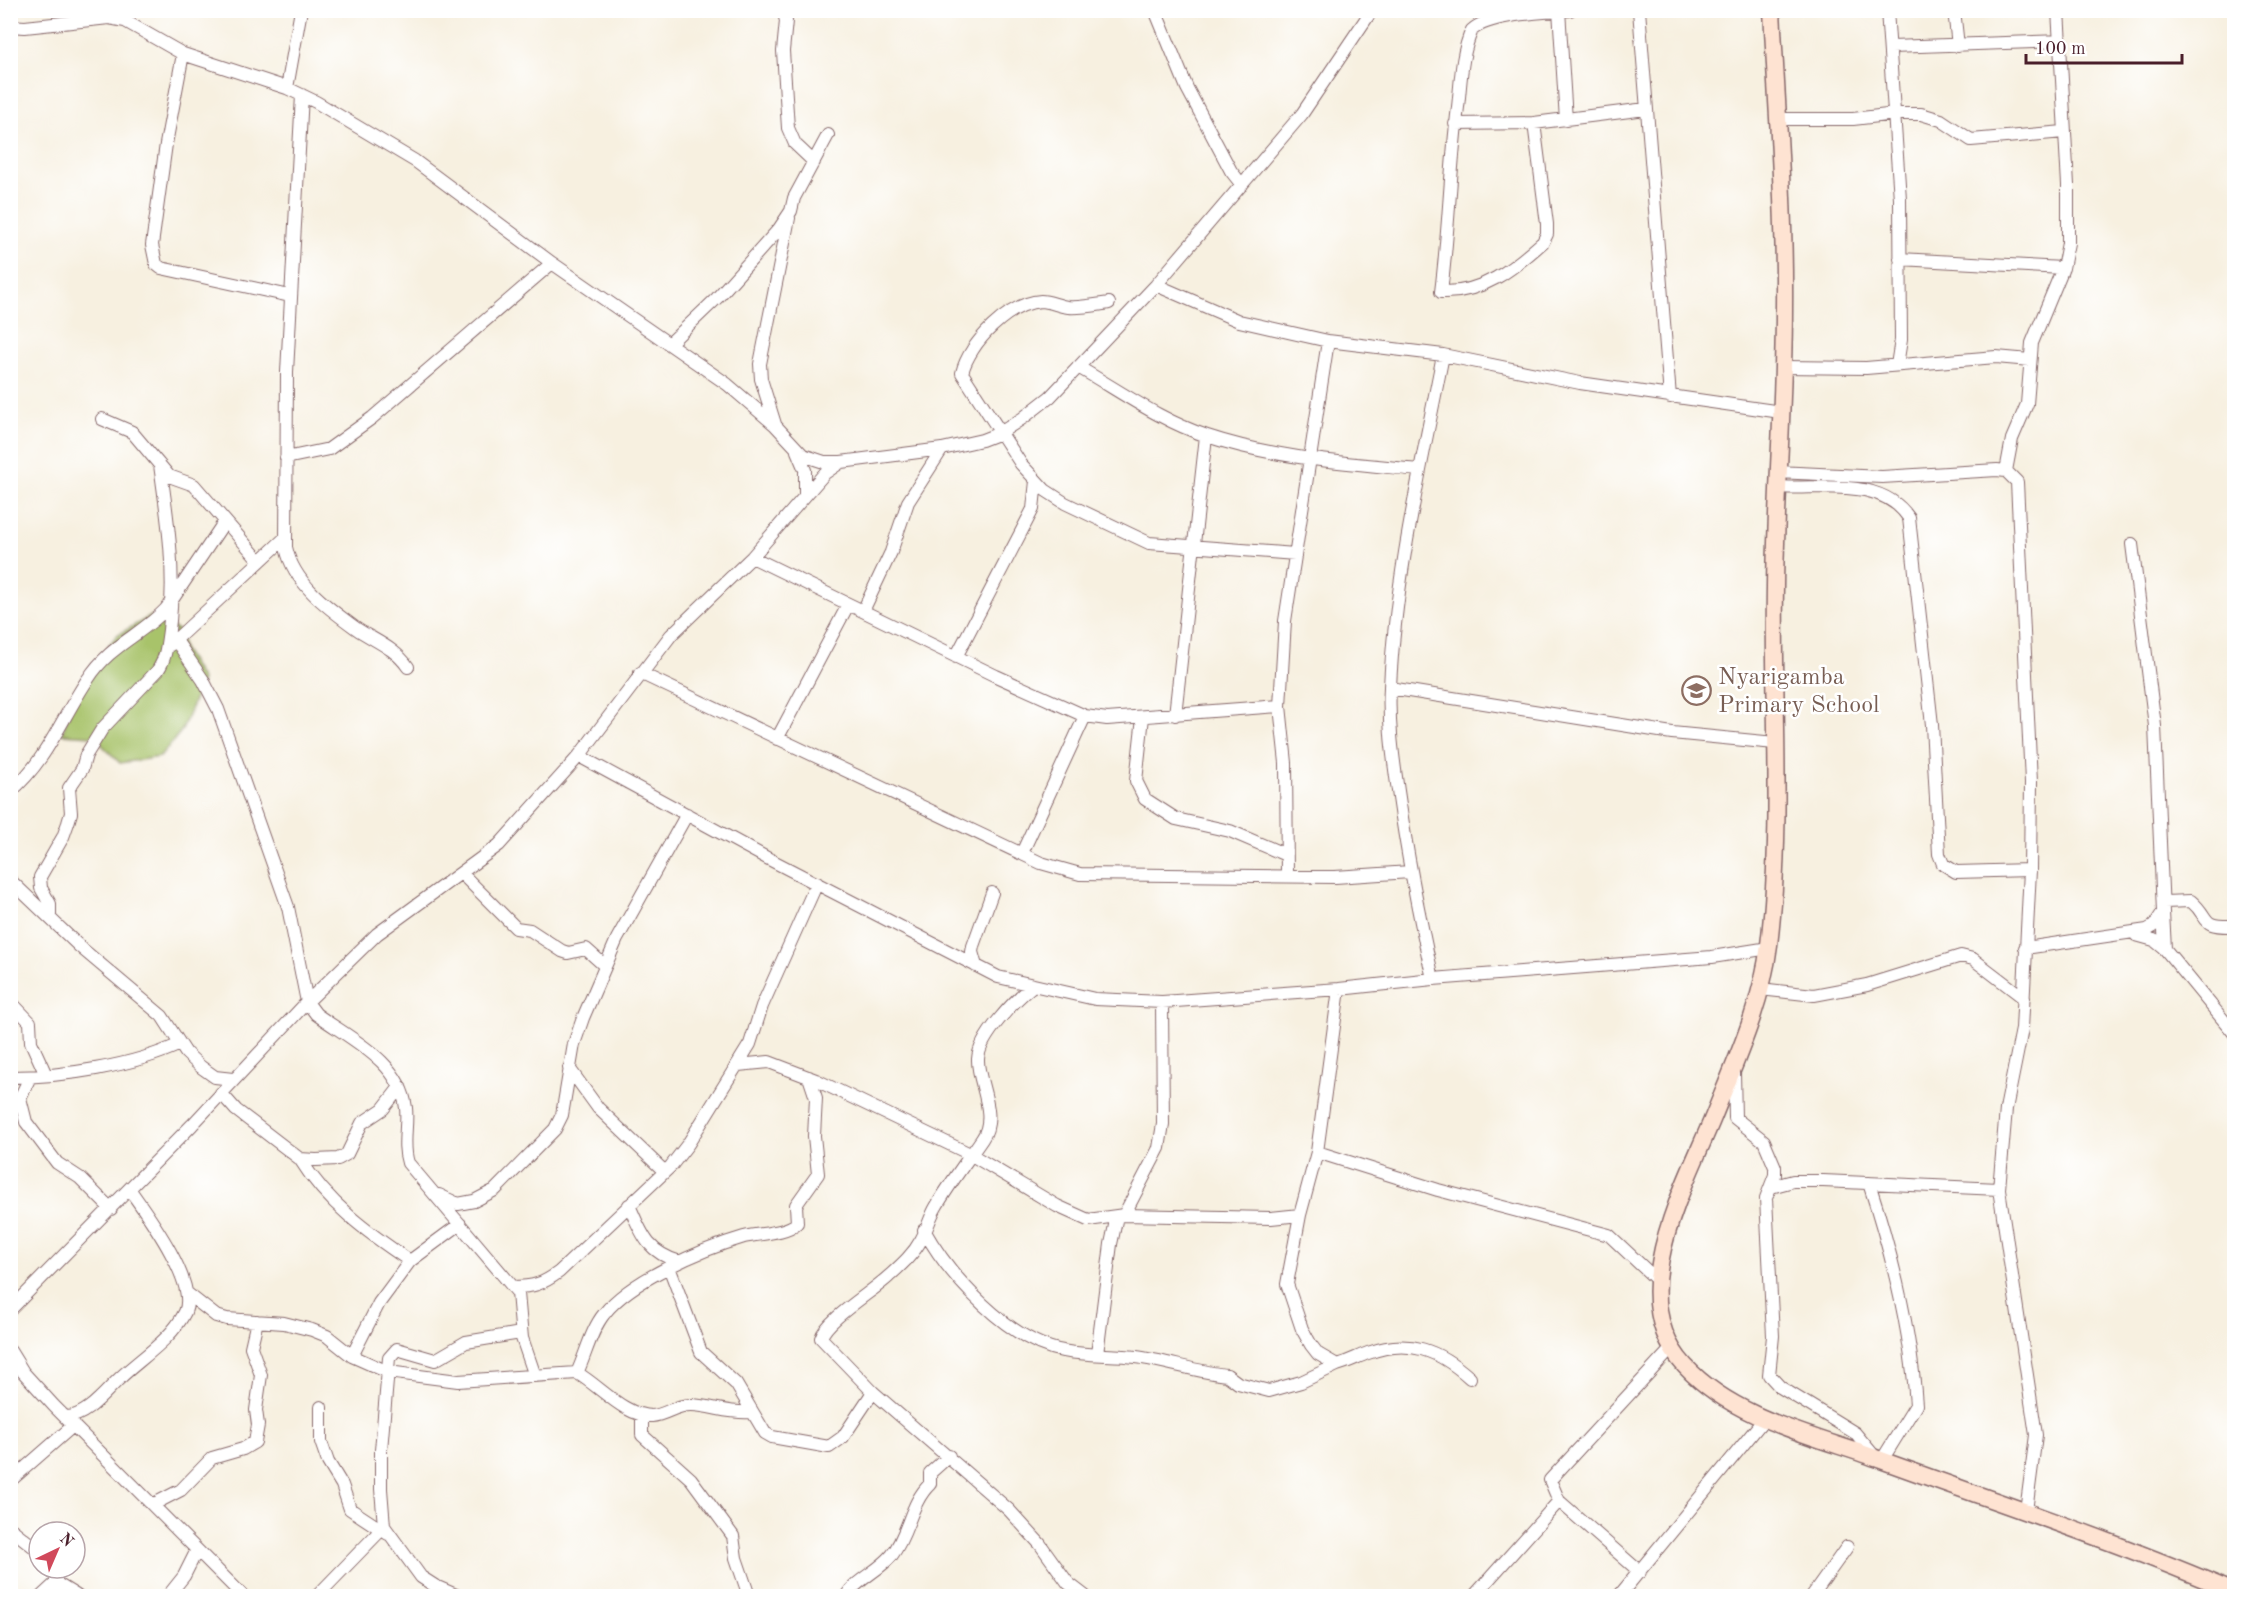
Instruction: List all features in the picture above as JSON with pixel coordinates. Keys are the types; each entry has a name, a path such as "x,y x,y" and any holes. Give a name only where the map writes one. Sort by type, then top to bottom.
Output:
{"street":[{"path":"287,88 301,10"},
{"path":"783,10 786,21 783,51 788,128 795,144 814,162"},
{"path":"1155,10 1191,95 1231,171 1242,185"},
{"path":"796,450 813,459 841,462 942,449 1000,433 1036,409 1156,285 1302,114 1372,10"},
{"path":"1639,10 1670,397"},
{"path":"1772,10 1784,238 1781,412 1774,595 1776,863 1769,948 1760,989 1734,1065 1662,1248 1656,1299 1660,1324 1685,1367 1720,1394 1765,1418 2026,1511 2235,1592"},
{"path":"1887,10 1896,114 1901,340 1897,365"},
{"path":"1954,10 1958,46"},
{"path":"2006,471 2012,439 2027,404 2030,360 2037,327 2063,268 2068,243 2062,41 2058,10"},
{"path":"1534,123 1547,234 1532,252 1491,282 1474,290 1458,293 1441,292 1449,234 1455,124 1463,62 1472,30 1497,21 1563,11 1566,120"},
{"path":"10,26 25,27 109,18 125,21 183,54 302,95 415,161 552,262 727,384 775,425 796,450 805,470 805,494"},
{"path":"1891,47 2062,41"},
{"path":"183,54 165,144 152,245 156,264 161,268 290,296"},
{"path":"302,95 290,296 285,538 289,562 300,581 357,628 396,652 408,667"},
{"path":"1455,124 1534,123 1646,110"},
{"path":"1778,119 1853,119 1896,114 1933,116 1971,140 2064,132"},
{"path":"775,425 761,380 760,364 794,198 828,135"},
{"path":"669,344 762,251 791,211"},
{"path":"1900,259 2063,268"},
{"path":"286,458 329,449 372,418 552,262"},
{"path":"1156,285 1239,321 1328,341 1443,355 1580,383 1781,412"},
{"path":"1109,303 1073,307 1042,301 1019,308 985,336 965,361 962,373 1000,433 1035,481 1056,498 1149,543 1295,554"},
{"path":"1287,875 1286,763 1280,706 1285,621 1312,459 1328,341"},
{"path":"1433,978 1410,872 1392,746 1390,688 1401,586 1420,470 1443,355"},
{"path":"1782,367 1866,368 1996,357 2030,360"},
{"path":"1078,367 1171,421 1206,436 1312,459 1420,470"},
{"path":"102,419 132,432 170,477 194,485 259,560"},
{"path":"1175,715 1206,436"},
{"path":"863,611 891,552 908,502 942,449"},
{"path":"10,1310 130,1190 307,1002 377,934 499,845 579,756 671,635 752,557 805,494 841,462"},
{"path":"160,465 172,546 171,643 203,680 218,709 288,907 307,1002 316,1014 388,1067 400,1087 406,1116 406,1157 414,1172 513,1287 519,1301 521,1333 535,1376"},
{"path":"1777,480 2006,471 2017,482 2031,782 2030,870 2022,1029 2006,1109 1999,1189 2036,1435 2026,1511"},
{"path":"1777,480 1851,488 1893,501 1909,518 1932,725 1939,854 1943,864 1956,872 2030,870"},
{"path":"956,657 1035,504 1035,481"},
{"path":"1035,504 1047,498 1056,498"},
{"path":"10,792 37,765 88,678 112,649 154,621 173,601 225,521"},
{"path":"50,915 50,904 41,888 40,877 65,830 70,813 69,788 82,769 96,736 158,670 171,643 285,538"},
{"path":"2132,544 2155,726 2165,949"},
{"path":"752,557 956,657 1085,716 1107,719 1280,706"},
{"path":"777,739 848,604"},
{"path":"640,673 1041,863 1080,874 1335,877 1410,872"},
{"path":"1390,688 1672,733 1775,743"},
{"path":"1022,853 1085,716"},
{"path":"1143,717 1136,781 1145,799 1176,819 1230,831 1286,855"},
{"path":"579,756 998,978 1095,999 1162,1002 1339,989 1433,978 1712,957 1769,948"},
{"path":"430,1190 458,1204 474,1201 495,1190 555,1129 562,1115 569,1068 583,1018 617,939 687,814"},
{"path":"462,874 516,928 530,930 568,953 586,949 605,966"},
{"path":"10,880 50,915 80,947 162,1016 180,1044 209,1073 223,1079 233,1079"},
{"path":"513,1287 532,1287 545,1283 664,1171 688,1144 750,1044 762,1006 817,883"},
{"path":"976,966 972,952 973,946 992,893"},
{"path":"2025,948 2147,930 2154,926 2164,907 2191,901 2205,921 2212,926 2235,926"},
{"path":"2129,933 2145,936 2165,949 2235,1033"},
{"path":"1760,989 1814,994 1867,985 1961,956 1973,959 2025,998"},
{"path":"1032,987 999,1018 978,1056 988,1116 987,1130 969,1154 924,1230 922,1238 907,1258 821,1336 822,1342 873,1392 1009,1510 1040,1544 1068,1583 1085,1596"},
{"path":"1337,1365 1318,1353 1311,1345 1302,1329 1287,1284 1300,1215 1317,1152 1339,989"},
{"path":"10,1001 30,1022 31,1042 46,1075"},
{"path":"1097,1354 1111,1244 1121,1216 1159,1148 1163,1124 1162,1002"},
{"path":"10,1077 46,1075 134,1060 180,1044"},
{"path":"738,1065 769,1062 809,1077 969,1154 1080,1218 1096,1221 1121,1216 1271,1218 1300,1215"},
{"path":"1734,1065 1735,1118 1764,1141 1775,1167 1766,1198 1773,1345 1769,1375 1780,1387 1855,1433 1878,1459"},
{"path":"569,1068 598,1108 664,1171"},
{"path":"30,1077 20,1098 26,1122 57,1163 80,1178 111,1209"},
{"path":"577,1373 602,1316 624,1295 675,1265 742,1238 787,1229 797,1222 796,1205 818,1174 814,1136 816,1098 809,1077"},
{"path":"300,1160 332,1160 343,1157 350,1150 362,1123 383,1109 400,1087"},
{"path":"221,1093 236,1110 300,1160 321,1189 357,1223 410,1261"},
{"path":"1317,1152 1438,1190 1609,1235 1658,1281"},
{"path":"1771,1187 1804,1181 1999,1189"},
{"path":"1869,1183 1885,1232 1898,1287 1916,1405 1878,1459"},
{"path":"10,1481 70,1421 95,1402 168,1335 185,1313 188,1294 183,1279 163,1241 130,1190"},
{"path":"629,1205 642,1233 654,1251 675,1265 700,1352 736,1384 760,1426 772,1437 829,1447 843,1437 873,1392"},
{"path":"352,1356 379,1303 410,1261 460,1224"},
{"path":"924,1230 971,1293 1014,1331 1029,1340 1063,1352 1137,1358 1227,1375 1238,1383 1269,1391 1301,1382 1337,1365 1393,1346 1405,1346 1443,1355 1470,1378"},
{"path":"188,1294 216,1316 242,1321 284,1323 312,1330 327,1336 352,1356 388,1372 458,1381 577,1373 620,1404 642,1415 656,1416 688,1405 732,1413 751,1412"},
{"path":"154,1504 181,1490 212,1458 255,1442 261,1375 251,1347 257,1321"},
{"path":"386,1533 381,1490 389,1358 397,1349 435,1360 466,1342 521,1333"},
{"path":"1640,1572 1559,1501 1550,1482 1553,1475 1672,1348"},
{"path":"10,1351 23,1372 154,1504 196,1552 243,1596"},
{"path":"321,1407 321,1442 328,1462 342,1485 350,1509 386,1533 427,1582 458,1596"},
{"path":"642,1415 642,1435 691,1479 733,1536 736,1558 749,1596"},
{"path":"1619,1596 1765,1418"},
{"path":"846,1596 894,1552 920,1494 930,1484 929,1475 949,1456"},
{"path":"1474,1596 1559,1501"},
{"path":"10,1528 27,1541"},
{"path":"317,1596 386,1533"},
{"path":"1812,1596 1847,1547"},
{"path":"168,1596 184,1576 196,1552"},
{"path":"42,1596 56,1583 77,1596"}],"green space":[{"path":"151,616 161,619 180,632 183,649 202,680 182,730 160,757 120,763 93,736 62,734 79,683 117,635"}],"place":[{"name":"Nyarigamba Primary School","path":"1697,690"}]}
